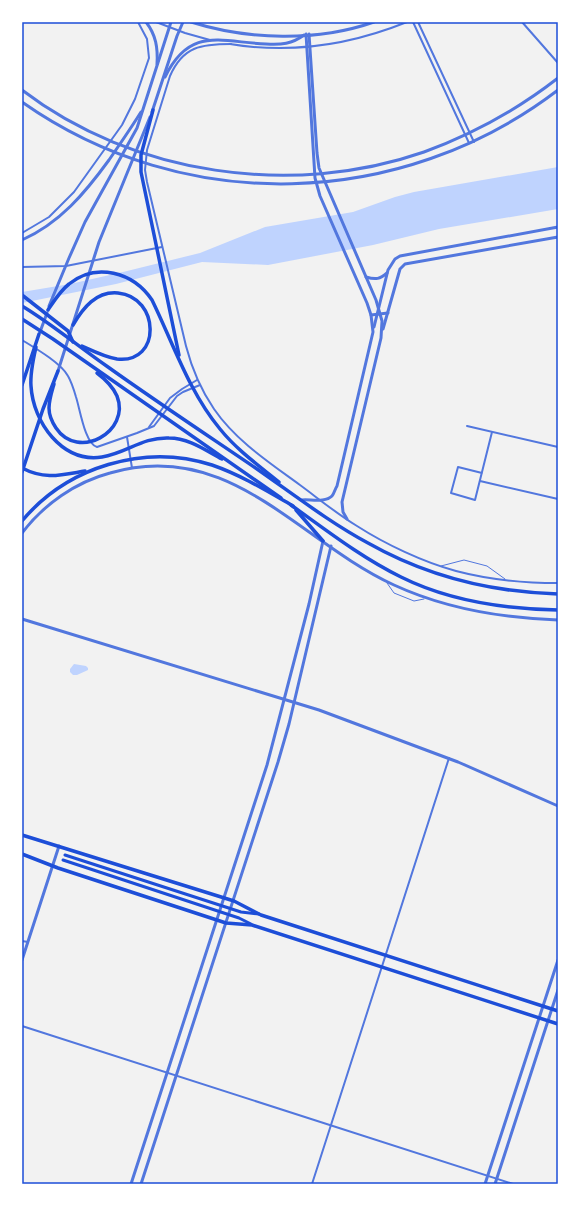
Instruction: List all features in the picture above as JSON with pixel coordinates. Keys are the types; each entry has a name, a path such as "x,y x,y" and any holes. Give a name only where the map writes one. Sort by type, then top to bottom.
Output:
{"main road":[{"path":"153,110 141,155 141,172 180,362"},
{"path":"48,310 63,289 82,275 98,271 106,271 120,274 137,283 148,295 197,396 211,418 239,450 302,500"},
{"path":"22,295 68,331 74,342 100,354 117,359 135,356 146,346 151,326 143,307 138,301 127,295 120,294 104,294 90,302 73,325"},
{"path":"22,306 125,379 302,500 368,543 402,560 461,582 530,593 558,594"},
{"path":"22,319 383,568 421,586 464,599 491,605 523,609 558,610"},
{"path":"22,384 39,334"},
{"path":"39,334 31,375 32,398 36,412 42,424 60,445 77,454 95,458 112,455 141,442 155,438 180,439 195,444 237,467"},
{"path":"58,371 49,408 53,424 58,431 71,440 85,443 99,439 112,429 117,418 117,397 110,385 82,360"},
{"path":"22,472 43,409 58,371"},
{"path":"22,468 36,474 52,476 88,471 113,463 154,457 210,465 237,476 293,506 322,541"},
{"path":"22,521 36,505 48,495 69,481 88,471"},
{"path":"22,835 225,898 261,915 558,1011"},
{"path":"22,854 52,866 226,923 252,925"},
{"path":"65,855 231,909 261,915"},
{"path":"63,860 229,914 252,925 558,1024"}],"street":[{"path":"22,233 49,217 84,181 122,125 135,99 149,58 147,39 138,22"},
{"path":"146,22 155,37 157,52 156,69"},
{"path":"156,22 200,37 231,44"},
{"path":"39,334 59,279 82,229 106,183 133,137 171,22"},
{"path":"58,371 99,242 153,110 183,22"},
{"path":"191,22 216,29 247,34 275,36 335,32 374,22"},
{"path":"406,22 362,38 308,47 275,48 231,44 204,45 191,50 180,59 173,68 147,154 146,163 147,182 186,346 200,386 215,410 234,432 269,463 347,519 378,539 455,571 486,578 524,583 558,583"},
{"path":"413,22 470,144"},
{"path":"418,22 474,142"},
{"path":"522,22 558,63"},
{"path":"159,90 170,67 180,54 186,48 198,42 220,40 283,45 294,42 307,34"},
{"path":"307,34 317,153 321,173 379,309 382,321 382,333"},
{"path":"308,47 316,183 320,196 371,315 373,332"},
{"path":"22,90 41,104 74,124 111,141 147,154 180,163 233,173 276,175 321,173 370,166 423,152 466,135 511,111 558,78"},
{"path":"22,102 67,130 106,149 146,163 178,172 232,182 276,184 316,183 372,175 426,161 474,142 516,119 558,90"},
{"path":"22,240 55,220 80,198 130,130 144,107"},
{"path":"302,500 320,500 332,496 337,486 387,273 391,264 400,256 558,227"},
{"path":"347,519 343,512 342,502 382,333 400,269 405,264 558,236"},
{"path":"22,267 66,266 162,247"},
{"path":"366,277 377,279 387,273"},
{"path":"371,315 388,313"},
{"path":"22,340 62,368 68,376 76,396 88,440 97,447 127,437 157,423 177,396 183,392 200,386"},
{"path":"148,428 170,398 198,380"},
{"path":"467,426 558,447"},
{"path":"482,473 458,467 451,493 475,500 482,473 492,432"},
{"path":"127,437 132,468"},
{"path":"22,532 44,509 69,490 101,475 132,468 155,466 179,467 225,479 256,496 322,541 385,580 428,598 462,608 499,616 524,619 558,620"},
{"path":"480,481 558,499"},
{"path":"131,1184 267,765 309,604 322,541"},
{"path":"142,1184 278,762 295,702 331,546"},
{"path":"22,619 319,710 449,758 558,806"},
{"path":"312,1184 449,758"},
{"path":"22,960 59,846"},
{"path":"22,941 28,942"},
{"path":"485,1184 558,960"},
{"path":"495,1184 558,990"},
{"path":"22,1026 513,1184"}],"lane":[{"path":"441,566 464,560 487,566 507,581"},
{"path":"385,580 394,593 414,601 428,598"}],"water":[{"path":"558,167 558,209 439,229 373,245 268,265 202,262 116,284 22,303 22,292 70,284 200,253 265,227 353,212 414,192"},
{"path":"74,664 86,666 88,670 77,675 73,675 70,672 70,669"}]}
